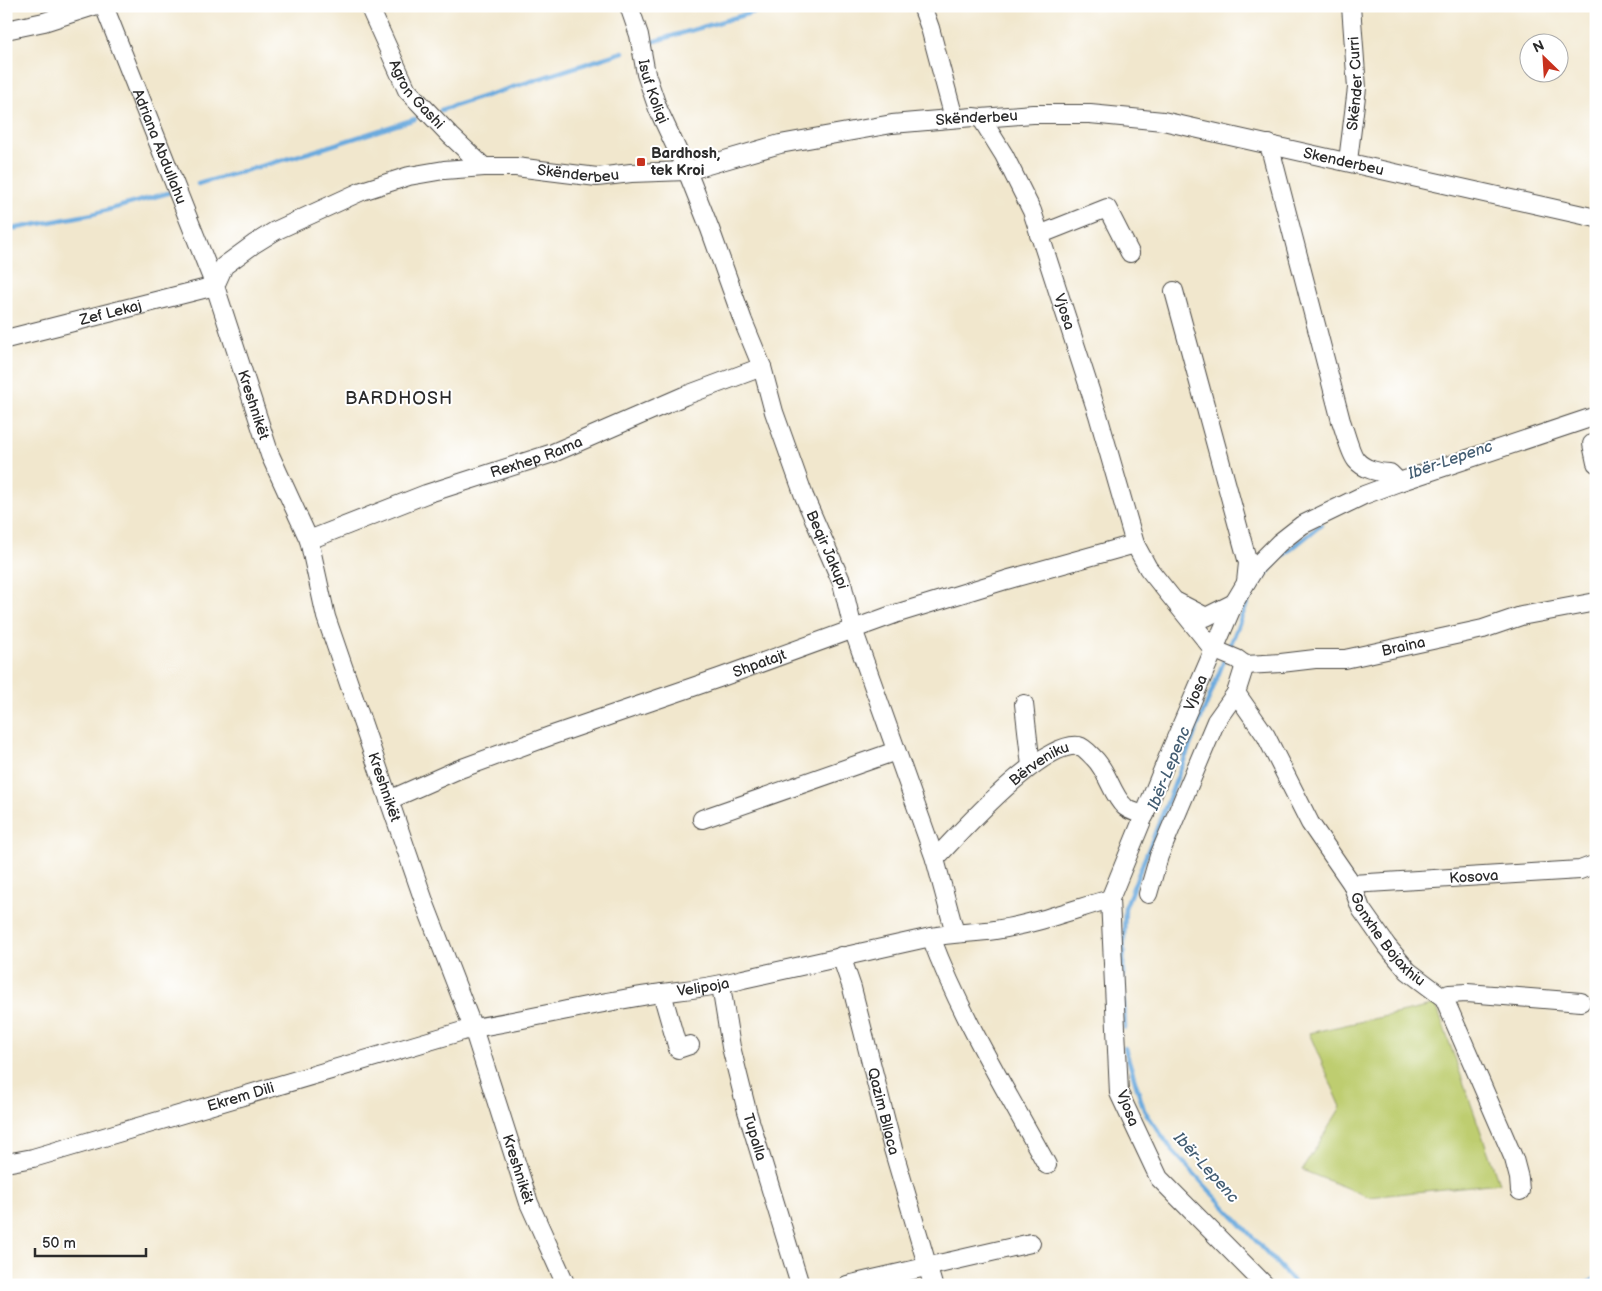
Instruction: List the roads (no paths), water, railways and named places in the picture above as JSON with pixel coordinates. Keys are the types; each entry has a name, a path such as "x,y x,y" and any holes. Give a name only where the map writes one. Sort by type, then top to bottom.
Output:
{"street":[{"path":"6,30 44,22 94,6"},
{"name":"Adriana Abdullahu","path":"104,6 215,286"},
{"name":"Agron Gashi","path":"369,6 407,90 450,136 484,167"},
{"name":"Isuf Koliqi","path":"629,6 639,35 646,74 658,109 687,171"},
{"path":"922,6 930,28 954,118"},
{"name":"Skënder Curri","path":"1348,162 1357,88 1351,6"},
{"name":"Skënderbeu","path":"215,286 224,266 275,231 362,191 409,176 444,170 484,167 516,167 597,177 631,173 687,171 780,144 892,124 973,117 1090,114"},
{"name":"Skenderbeu","path":"1090,114 1163,121 1596,218"},
{"name":"Vjosa","path":"981,118 1004,154 1032,211 1098,415 1135,544 1148,568 1213,650 1110,899 1119,1093 1159,1178 1265,1285"},
{"path":"1269,144 1341,421 1355,459 1368,468 1382,473 1390,473 1399,482"},
{"name":"Beqir Jakupi","path":"687,171 762,368 774,412 804,496 842,583 853,629 935,859 955,933"},
{"path":"1039,235 1107,208 1130,253"},
{"name":"Zef Lekaj","path":"6,339 215,286"},
{"name":"Kreshnikët","path":"215,286 270,455 309,540 326,617 425,904 473,1028 529,1203 566,1285"},
{"path":"1174,291 1248,563 1246,582"},
{"name":"Rexhep Rama","path":"309,540 426,494 553,453 684,396 762,368"},
{"path":"1213,650 1234,603 1256,566 1279,543 1302,525 1364,495 1399,482 1596,416"},
{"path":"1592,444 1596,463"},
{"name":"Shpatajt","path":"389,800 466,766 853,629 1006,580 1135,544"},
{"path":"1172,600 1206,618 1234,603"},
{"name":"Braina","path":"1213,650 1241,662 1345,659 1483,629 1521,616 1596,602"},
{"path":"1148,894 1159,856 1216,721 1236,693 1241,662"},
{"name":"Gonxhe Bojaxhiu","path":"1236,693 1266,736 1310,823 1352,884 1362,909 1387,946 1408,971 1444,998 1514,1159 1520,1191"},
{"path":"1024,704 1031,766"},
{"name":"Bërveniku","path":"935,859 987,804 1031,766 1067,747 1079,746 1098,761 1124,807 1144,815"},
{"path":"702,819 896,750"},
{"name":"Kosova","path":"1352,884 1580,870 1596,864"},
{"name":"Velipoja","path":"473,1028 642,996 721,986 743,978 930,937 1023,925 1110,899"},
{"path":"930,937 946,978 967,1020 1047,1165"},
{"name":"Qazim Bllaca","path":"841,956 852,988 893,1149 933,1285"},
{"name":"Tupalla","path":"721,986 731,1047 747,1111 800,1285"},
{"path":"662,993 678,1049 690,1046"},
{"path":"1444,998 1449,994 1467,993 1581,1002"},
{"name":"Ekrem Dili","path":"6,1162 32,1158 473,1028"},
{"path":"847,1285 1031,1243"}],"waterway":[{"path":"652,42 774,6"},
{"path":"441,110 623,52"},
{"path":"198,184 311,152 415,119"},
{"path":"6,230 93,214 168,193"},
{"name":"Ibër-Lepenc","path":"1228,651 1250,596 1275,562 1321,525"},
{"name":"Ibër-Lepenc","path":"1125,1028 1123,970 1125,908 1225,658"},
{"name":"Ibër-Lepenc","path":"1125,1048 1144,1110 1172,1150 1295,1283 1299,1285"},
{"name":"Ibër-Lepenc","path":"1586,1285 1596,1278"}],"place":[{"name":"Bardhosh, tek Kroi","path":"641,162"}],"district":[{"name":"BARDHOSH","path":"399,398"}]}
